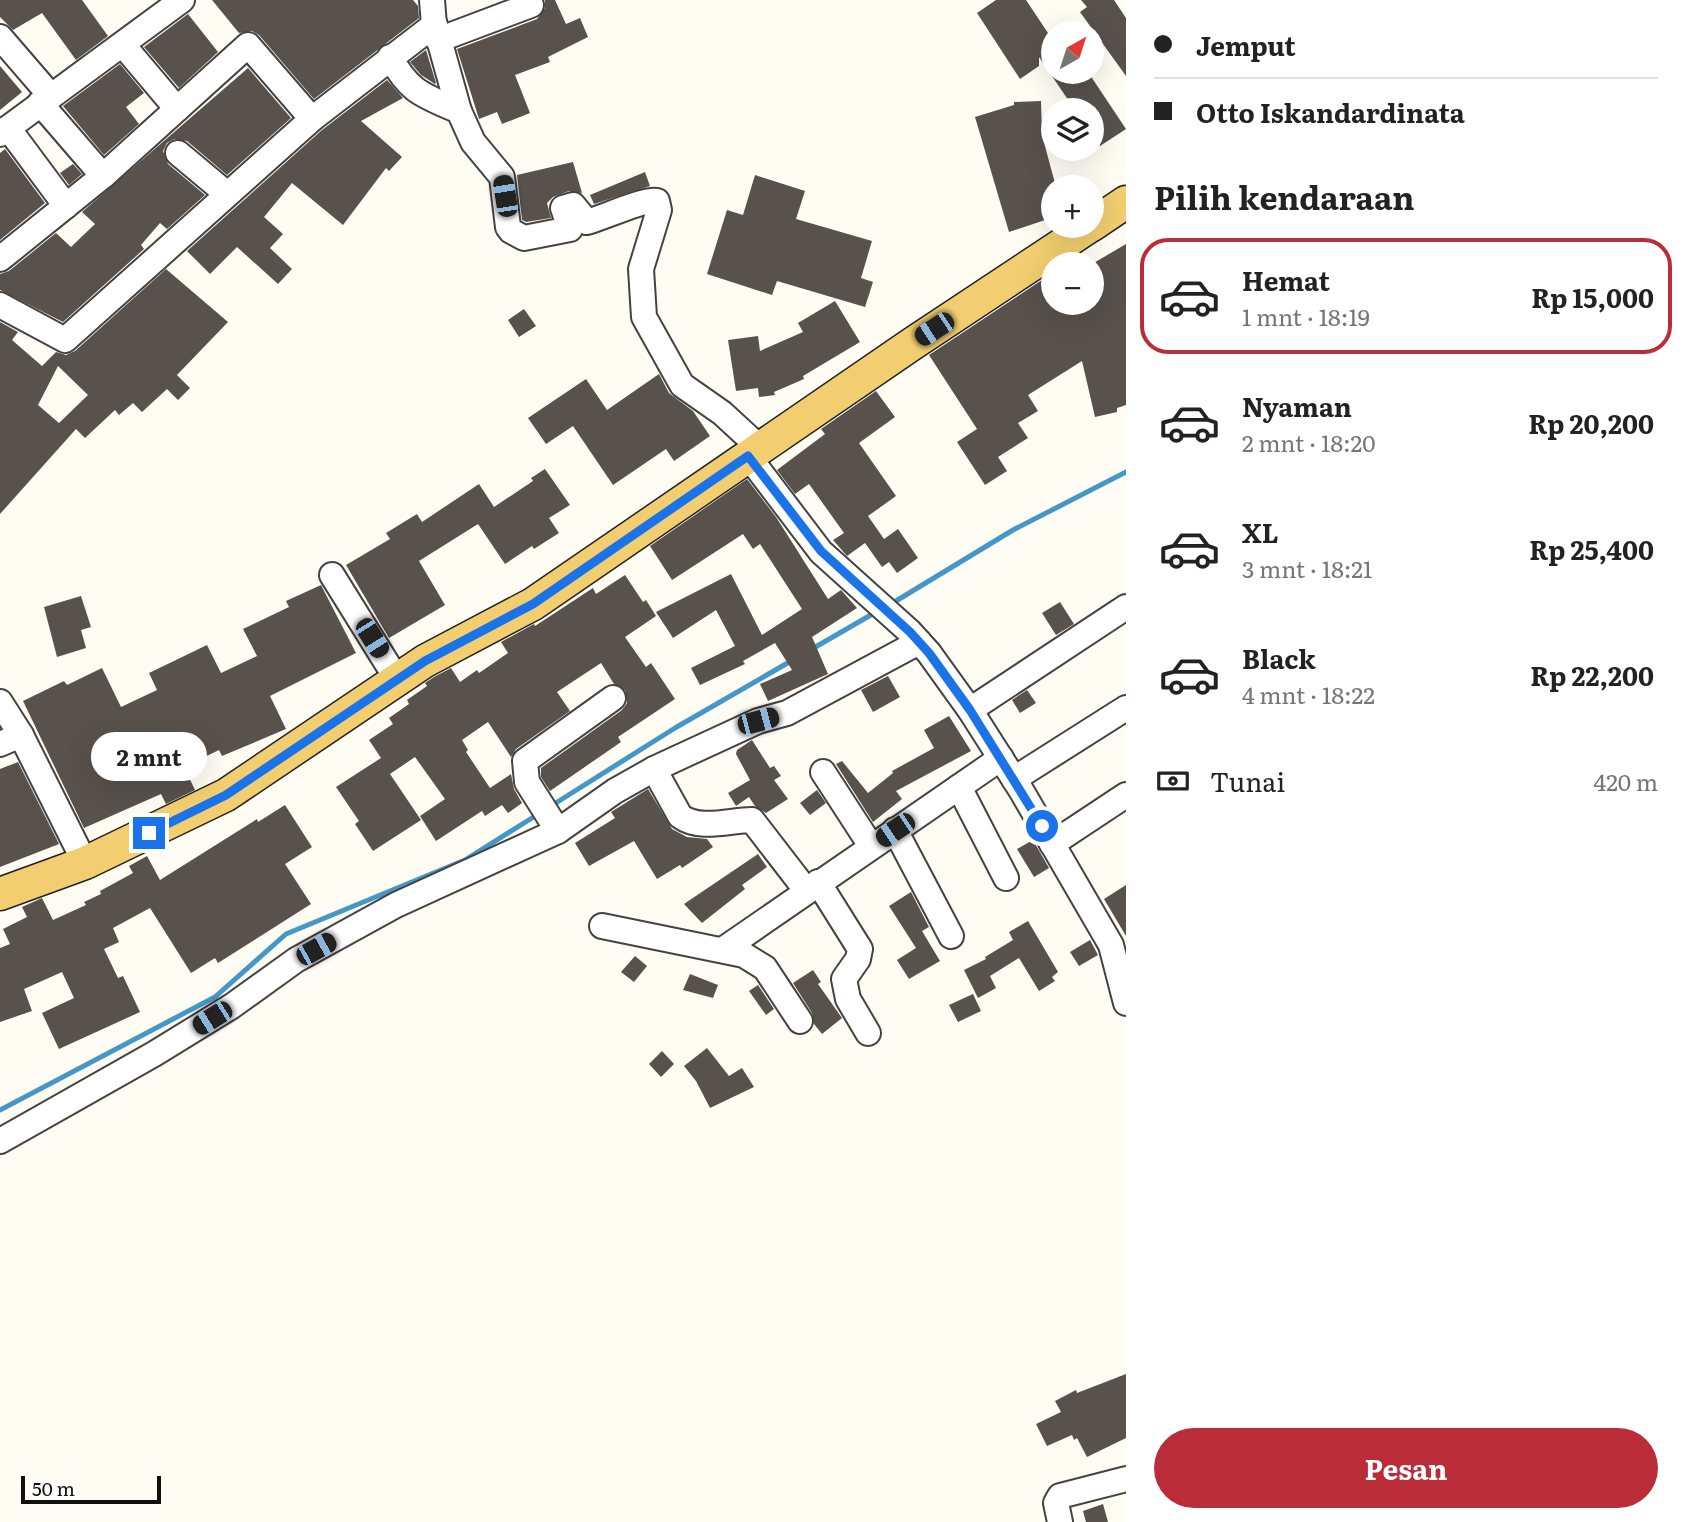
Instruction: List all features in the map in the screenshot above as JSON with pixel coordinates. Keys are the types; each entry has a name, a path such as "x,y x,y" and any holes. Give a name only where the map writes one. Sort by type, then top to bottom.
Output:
{"main road":[{"path":"1104,216 1126,202"},
{"path":"0,894 85,863 226,795 425,661 533,604 1072,238"}],"street":[{"path":"66,206 4,131 182,0"},
{"path":"432,0 436,33 459,111 473,142 502,177 508,227 524,238 570,229 563,208 573,205 587,222 618,213 634,204 657,201 659,210 642,269 644,317 682,385 722,412 754,452 821,551 915,637 970,710 1111,946 1126,1003"},
{"path":"0,305 65,340 312,119 390,57 436,33 531,5"},
{"path":"0,37 103,176"},
{"path":"123,45 177,109"},
{"path":"0,259 103,176 248,45 312,119"},
{"path":"390,57 401,78 417,93 459,111"},
{"path":"178,153 227,194"},
{"path":"332,575 398,681"},
{"path":"970,710 1126,607"},
{"path":"0,1141 154,1054 232,1006 296,960 654,769 758,721 787,713 915,637"},
{"path":"553,824 527,782 525,761 613,698"},
{"path":"0,702 10,740 85,863"},
{"path":"724,949 958,787 1007,768 1126,708"},
{"path":"654,769 680,816 686,821 699,825 752,820 812,886 860,949 858,959 844,979 848,999 868,1033"},
{"path":"823,772 871,846"},
{"path":"958,787 1006,878"},
{"path":"1052,844 1126,795"},
{"path":"895,830 951,936"},
{"path":"602,926 744,955 765,968 800,1021"},
{"path":"1060,1522 1056,1503 1060,1496 1126,1479"}],"building":[{"path":"0,0 82,0 108,36 76,60 42,13 13,30 0,17"},
{"path":"212,0 413,0 418,6 419,18 314,99 259,35 252,31 239,33"},
{"path":"545,0 555,0 566,24 580,18 588,37 548,57 550,62 515,75 530,113 502,124 497,112 479,119 457,49 537,19 545,8"},
{"path":"996,0 1026,0 1041,22 1039,66 1020,79 977,13"},
{"path":"1081,0 1114,0 1126,18 1126,76 1104,45 1104,21 1086,21 1080,12 1087,7"},
{"path":"188,14 218,52 179,88 144,47"},
{"path":"426,50 435,84 421,75 410,62"},
{"path":"120,64 144,93 126,107 139,124 104,155 63,106"},
{"path":"0,66 22,92 0,110"},
{"path":"248,68 291,118 227,175 187,141 174,139 167,143 163,151 168,164 205,195 167,229 160,223 141,245 144,249 63,322 0,290 0,274 9,271 56,233 71,247 95,224 82,212"},
{"path":"387,80 403,98 361,121 402,157 389,171 386,168 343,225 292,183 264,217 283,234 270,248 292,269 278,284 237,247 210,274 187,251 322,130"},
{"path":"1057,84 1096,84 1126,129 1104,143 1104,98 1067,98"},
{"path":"1041,101 1041,161 1049,161 1053,175 1041,175 1041,221 1009,232 975,117 1014,105 1014,102"},
{"path":"5,149 45,203 0,240 0,153"},
{"path":"573,162 582,193 569,191 553,197 547,203 551,218 526,222 522,220 517,175"},
{"path":"73,164 82,174 69,185 60,173"},
{"path":"645,172 650,186 594,204 590,195"},
{"path":"755,175 805,191 796,219 872,241 861,278 873,282 865,307 777,281 772,295 707,274 727,210 743,215"},
{"path":"1126,244 1126,405 1117,408 1117,412 1095,417 1082,361 1028,395 1038,411 1018,423 1028,438 998,457 1007,471 985,485 957,442 977,429 929,355 1041,281 1041,315 1104,315 1104,257"},
{"path":"166,269 228,322 177,375 190,388 178,400 167,389 142,412 133,403 119,415 115,410 85,438 76,429 0,514 0,322 18,332 12,340 42,366 56,352 66,355 75,351","holes":["58,366 88,395 59,423 38,405"]},
{"path":"835,301 860,342 803,376 804,379 774,392 775,395 759,397 758,388 736,391 728,340 758,336 760,351 803,332 798,323"},
{"path":"524,309 536,326 519,337 508,320"},
{"path":"659,374 669,393 693,411 710,436 674,461 666,449 613,485 573,426 546,444 528,418 586,379 607,410"},
{"path":"876,391 895,417 859,443 896,496 868,516 884,539 898,529 918,558 897,573 889,562 882,567 865,543 847,556 833,540 844,533 809,484 795,494 777,470 825,434 821,429"},
{"path":"545,469 570,505 549,518 559,533 534,549 532,546 505,564 478,524 419,561 445,605 389,638 346,565 390,539 386,533 417,514 422,522 479,484 494,507 533,481 531,478"},
{"path":"747,479 776,517 828,599 841,590 857,608 812,637 828,674 768,701 760,684 792,670 775,643 743,661 745,664 700,685 691,668 735,646 716,610 673,638 656,612 731,574 762,635 802,609 760,544 753,549 743,534 672,580 650,546"},
{"path":"625,575 656,616 625,637 646,667 651,663 675,699 618,737 621,742 550,791 541,777 541,768 622,710 627,703 625,690 614,684 601,663 557,692 570,711 516,749 511,757 488,722 462,740 468,750 466,752 490,788 511,774 514,789 522,803 508,813 502,805 485,816 482,811 436,841 420,816 445,799 415,757 390,774 421,820 373,851 355,824 359,821 336,787 381,758 369,740 393,724 389,718 409,704 407,700 427,686 425,683 434,677 451,668 460,682 477,670 479,673 508,653 501,642 534,624 535,626 593,588 596,594"},
{"path":"321,585 356,653 270,696 286,729 222,756 219,750 184,767 195,790 166,804 161,794 84,828 23,701 64,681 67,685 102,668 121,707 157,690 149,673 207,645 221,673 257,656 243,629 289,607 286,601"},
{"path":"81,596 91,627 81,630 86,648 57,657 44,607"},
{"path":"1060,602 1074,624 1056,635 1042,613"},
{"path":"888,676 900,697 873,712 861,690"},
{"path":"1027,690 1036,703 1020,713 1012,700"},
{"path":"949,716 971,751 896,791 902,799 873,822 836,764 842,761 868,793 893,773 892,771 934,748 924,730"},
{"path":"752,740 770,768 774,766 781,776 774,780 788,799 766,813 755,806 749,797 736,806 728,793 750,780 736,754 737,750"},
{"path":"18,762 59,844 0,867 0,769"},
{"path":"648,789 672,829 687,837 707,839 713,847 682,868 680,865 657,879 634,841 589,866 575,843 615,818 611,812"},
{"path":"817,790 826,803 810,815 800,803"},
{"path":"285,805 312,847 285,864 311,904 218,963 215,958 191,973 150,908 113,928 119,942 104,949 118,978 123,976 140,1012 59,1049 42,1013 74,998 62,972 24,989 32,1011 0,1022 0,948 10,944 3,929 27,917 22,907 42,898 53,920 86,905 84,902 101,894 100,891 133,873 129,866 147,856 160,880 257,819 258,822"},
{"path":"1033,840 1049,868 1034,877 1017,849"},
{"path":"758,854 767,867 742,885 745,889 702,923 684,904"},
{"path":"1126,885 1126,936 1104,899"},
{"path":"911,892 929,927 922,931 940,961 909,979 897,960 916,948 889,906"},
{"path":"1028,921 1058,972 1052,977 1055,981 1039,991 1019,958 990,976 996,988 978,998 964,970 986,959 985,957 1013,940 1009,932"},
{"path":"1090,940 1098,955 1079,966 1070,952"},
{"path":"635,956 647,966 634,982 621,972"},
{"path":"813,970 821,982 818,984 842,1018 822,1034 793,983"},
{"path":"690,974 718,985 713,998 683,990"},
{"path":"758,985 774,1009 766,1015 749,991"},
{"path":"973,994 981,1011 958,1022 949,1005"},
{"path":"707,1048 729,1076 742,1068 754,1087 710,1108 696,1081 684,1066"},
{"path":"662,1051 674,1064 661,1077 649,1064"},
{"path":"1126,1374 1126,1438 1087,1457 1077,1438 1074,1440 1072,1435 1047,1446 1036,1424 1061,1412 1055,1401 1076,1390 1077,1393"},
{"path":"1103,1504 1108,1522 1086,1522 1083,1511"}],"waterway":[{"path":"891,604 1013,530 1126,472"},
{"path":"812,649 876,612"},
{"path":"551,806 675,728 791,661"},
{"path":"0,1110 215,997 286,934 465,860 540,813"}],"route":[{"path":"149,833 226,795 425,661 533,604 748,456 812,542 910,632 929,653 970,710 1042,826"}]}
